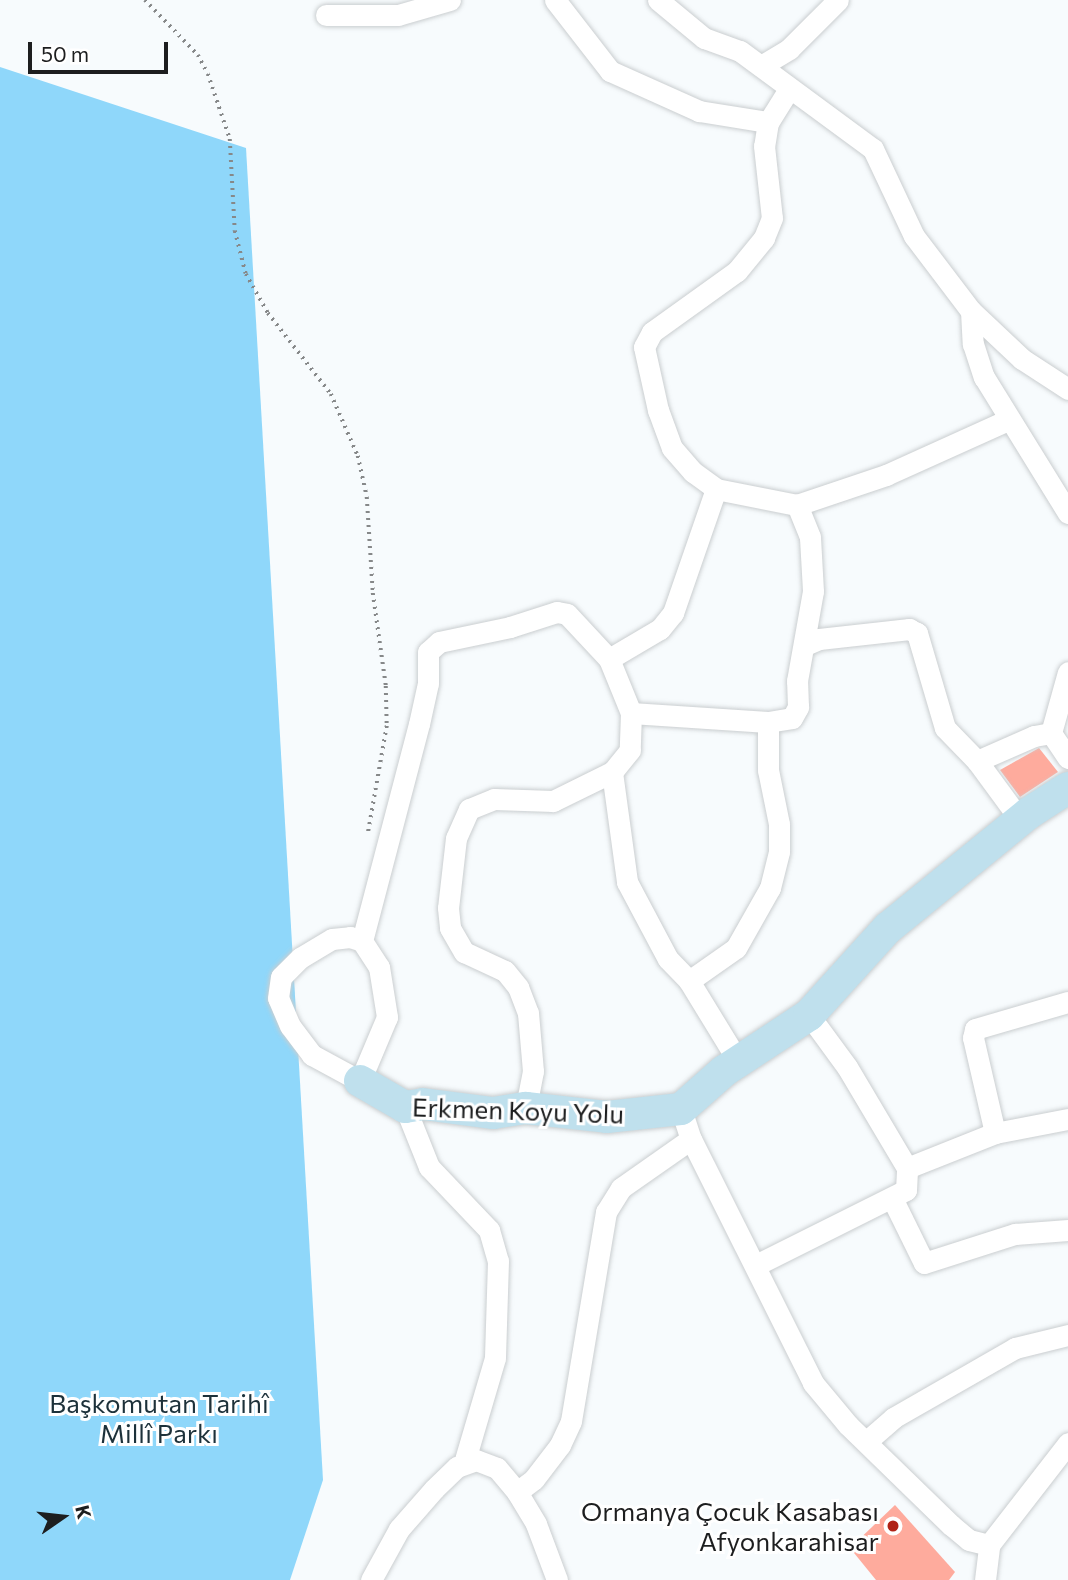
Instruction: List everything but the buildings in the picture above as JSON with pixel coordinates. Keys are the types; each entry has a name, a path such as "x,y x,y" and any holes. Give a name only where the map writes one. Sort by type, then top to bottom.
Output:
{"street":[{"path":"326,15 398,15 450,0"},
{"path":"555,0 610,71 699,111 768,122"},
{"path":"658,0 704,38 740,51 789,89 824,109 873,149 914,236 971,311 1022,359 1068,389"},
{"path":"761,66 789,49 838,0"},
{"path":"789,89 768,122 764,146 772,218 764,238 737,271 652,332 645,347 658,410 672,448 692,472 716,489 797,505 886,475 1008,420"},
{"path":"971,311 973,344 984,377 1008,420 1068,513"},
{"path":"609,659 660,629 673,614 716,489"},
{"path":"631,713 768,722 792,718 813,591 810,537 797,505"},
{"path":"362,941 332,940 300,958 281,977 278,998 290,1026 312,1055 360,1081 387,1017 379,967 362,941 428,683 428,652 439,642 510,627 557,612 567,614 609,659 631,713 630,750 612,772 553,801 494,799 469,809 456,838 450,928 464,952 505,971 518,987 528,1013 533,1071 526,1108"},
{"path":"805,645 819,639 909,629 917,634 945,728 977,761 1021,821"},
{"path":"1068,672 1059,723 1068,758"},
{"path":"689,981 736,948 770,888 779,851 779,824 768,770 768,722"},
{"path":"977,761 1059,723"},
{"path":"612,772 627,882 668,959 689,981 738,1062"},
{"path":"989,1545 969,1540 951,1525 867,1441 813,1382 786,1336 756,1265 691,1139 681,1109 738,1062 809,1016 888,928 1021,821 1068,788"},
{"path":"996,1133 973,1038 975,1029 1068,1002"},
{"path":"756,1265 893,1200 906,1190 907,1168 846,1067 809,1016"},
{"name":"Erkmen Koyu Yolu","path":"360,1081 405,1107 423,1104 493,1113 526,1108 607,1117 681,1109"},
{"path":"405,1107 429,1167 489,1230 498,1261 495,1358 464,1463"},
{"path":"907,1168 996,1133 1068,1119"},
{"path":"517,1492 547,1462 571,1421 606,1212 621,1188 691,1139"},
{"path":"893,1200 924,1263 1015,1234 1068,1230"},
{"path":"867,1441 893,1418 1015,1348 1068,1335"},
{"path":"985,1580 989,1545 1068,1443"},
{"path":"371,1580 399,1529 434,1489 464,1463 476,1460 497,1468 517,1492 536,1524 557,1580"}],"path":[{"path":"145,0 198,55 208,74 230,139 235,232 246,274 268,313 331,394 358,456 367,497 373,593 386,686 387,726 367,843 383,864"}],"green space":[{"name":"Başkomutan Tarihî Millî Parkı","path":"0,67 246,148 323,1480 290,1580 0,1580"}],"place":[{"name":"Ormanya Çocuk Kasabası Afyonkarahisar","path":"893,1526"}]}
